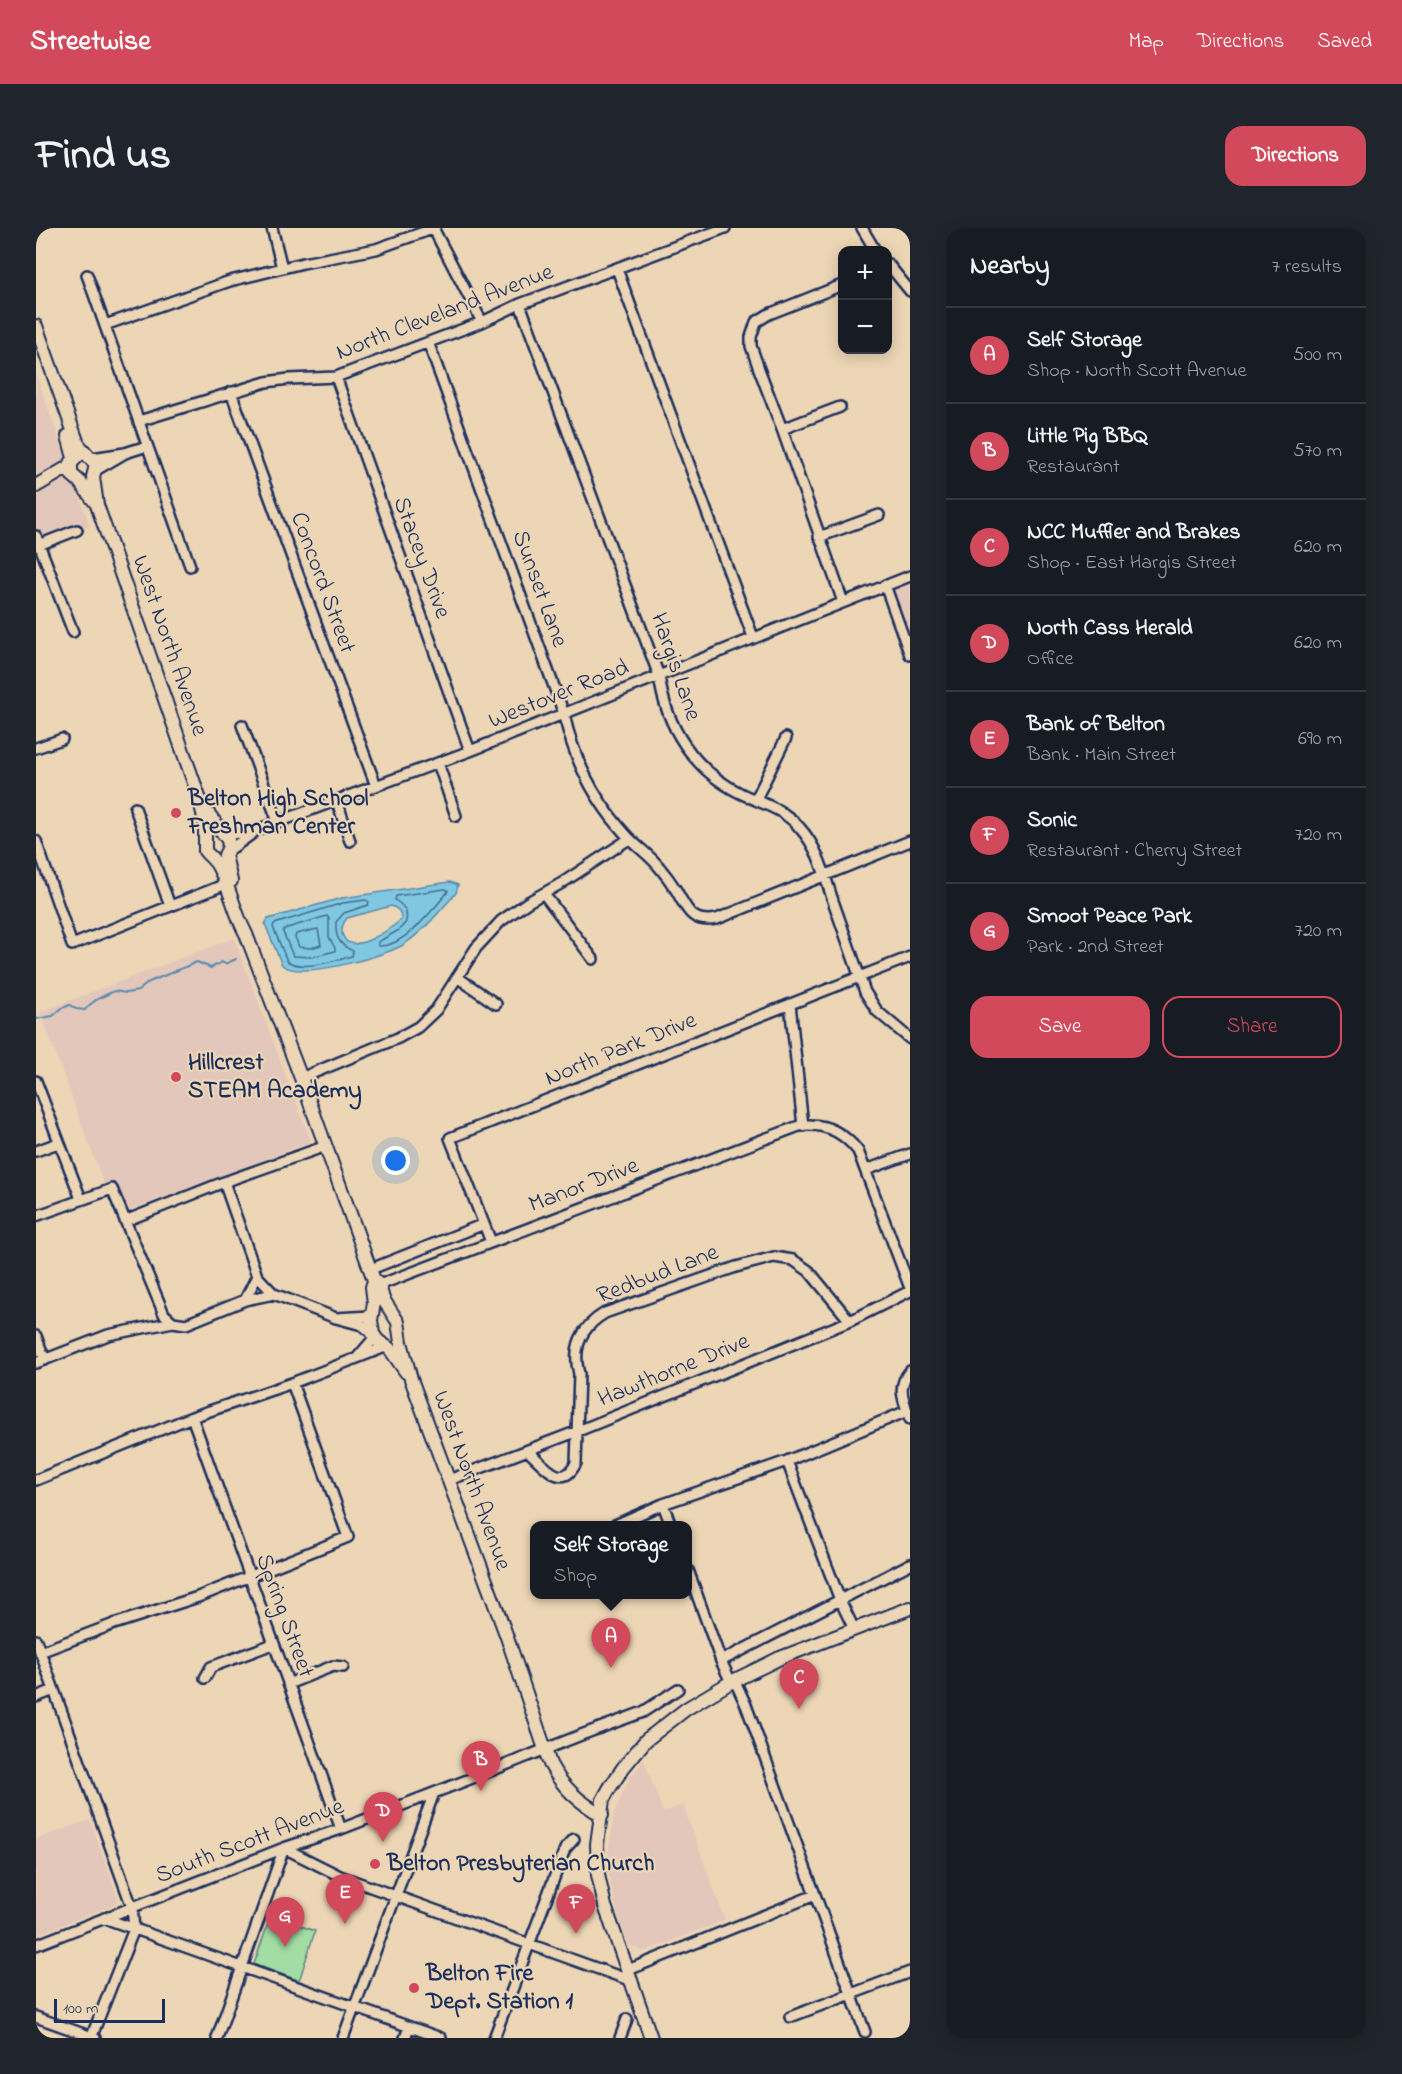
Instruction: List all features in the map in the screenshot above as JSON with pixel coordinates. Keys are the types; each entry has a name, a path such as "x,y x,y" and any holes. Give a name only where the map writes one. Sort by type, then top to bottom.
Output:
{"main road":[{"name":"West North Avenue","path":"36,326 78,444 83,468"},
{"name":"West North Avenue","path":"36,345 97,506 200,800 205,823 204,847 218,865 226,884 236,916 246,934 383,1299 398,1322 411,1379 550,1764 563,1785 584,1805 602,1815"},
{"path":"40,484 83,468"},
{"name":"West North Avenue","path":"200,800 229,844 226,853 231,882 242,912 246,934"},
{"path":"205,839 216,833 224,835"},
{"path":"211,856 218,858 226,853"},
{"name":"West North Avenue","path":"375,1278 372,1287 374,1335 411,1379"},
{"path":"372,1314 379,1308 388,1308"},
{"path":"387,1348 398,1346 401,1342"},
{"path":"651,2038 605,1906 598,1875 597,1844 603,1800 609,1789 623,1767 646,1740 676,1715 733,1681 780,1658 910,1608"}],"street":[{"path":"272,228 282,268"},
{"path":"105,326 208,288 282,268 376,249 433,228 482,322"},
{"name":"North Cleveland Avenue","path":"139,421 266,382 336,377 482,322 520,304 725,228"},
{"path":"862,228 873,246"},
{"path":"617,269 753,637"},
{"path":"892,270 910,291"},
{"path":"87,275 190,566"},
{"path":"838,287 769,314 756,322 751,346 843,602"},
{"name":"Hargis Lane","path":"520,304 658,676 662,697 675,732 693,757 716,779 742,794 778,809 800,827 816,850 865,993 877,1011 910,1039"},
{"name":"Sunset Lane","path":"428,342 564,714 574,753 589,786 612,820 661,869 690,914 702,920 717,919 910,841"},
{"name":"Stacey Drive","path":"336,377 470,751"},
{"name":"Concord Street","path":"231,392 376,786"},
{"path":"782,429 840,406"},
{"path":"83,468 147,446"},
{"path":"819,537 879,515"},
{"path":"73,632 37,542 77,530"},
{"name":"Westover Road","path":"224,835 254,831 470,751 910,576"},
{"path":"885,585 910,656"},
{"path":"242,725 278,822"},
{"path":"756,799 786,738"},
{"path":"36,748 62,739"},
{"path":"438,763 456,816"},
{"path":"337,801 350,841"},
{"path":"135,808 170,906"},
{"name":"Westover Road","path":"226,853 254,831"},
{"path":"301,1078 398,1038 418,1027 436,1010 476,948 488,934 513,912 630,839"},
{"path":"36,841 72,945 226,884"},
{"path":"544,894 593,959"},
{"name":"North Park Drive","path":"491,1242 450,1138 910,957"},
{"path":"457,977 496,1004"},
{"path":"789,1004 803,1126 828,1128 844,1136 858,1151 910,1289"},
{"path":"36,1081 81,1199"},
{"name":"Manor Drive","path":"375,1278 491,1242 803,1126"},
{"path":"36,1151 58,1143"},
{"path":"125,1221 326,1146"},
{"path":"866,1170 910,1154"},
{"path":"225,1182 257,1276 274,1294 336,1318 362,1325 374,1335 357,1358"},
{"path":"36,1216 112,1189 164,1314 173,1322"},
{"path":"375,1278 484,1224"},
{"name":"Redbud Lane","path":"528,1451 556,1476 566,1476 572,1472 576,1463 578,1431 577,1348 590,1324 605,1313 736,1267 774,1257 793,1260 809,1271 850,1321"},
{"path":"245,1300 257,1276"},
{"name":"Hawthorne Drive","path":"449,1480 528,1451 850,1321 910,1289"},
{"path":"36,1336 41,1361 108,1335 173,1322 186,1324 245,1300 274,1294"},
{"path":"336,1318 372,1314"},
{"path":"36,1479 192,1417 387,1348"},
{"path":"626,1521 663,1504 909,1415 904,1404 902,1389 903,1381 910,1371"},
{"path":"40,1652 198,1596 348,1537 292,1383"},
{"name":"Spring Street","path":"192,1417 341,1829"},
{"path":"787,1461 840,1600 854,1629"},
{"path":"663,1504 669,1521"},
{"path":"721,1661 910,1564"},
{"path":"692,1583 721,1661 743,1697 865,2032"},
{"path":"36,1640 132,1908 134,1929 92,2038 36,2017"},
{"path":"205,1678 211,1667 273,1644"},
{"path":"288,1684 333,1666 343,1667"},
{"name":"South Scott Avenue","path":"36,1945 284,1848 341,1829 644,1712 678,1689"},
{"path":"36,1697 54,1690"},
{"path":"343,2038 434,1793"},
{"path":"495,2038 565,1849 574,1839"},
{"path":"217,2038 284,1848 340,1876 528,1945 629,1976 815,1895"},
{"path":"104,1918 441,2038"},
{"path":"790,2017 852,1996 910,1972"},
{"path":"620,2038 627,2019"},
{"path":"405,2038 409,2026"}],"shaded area":[{"path":"36,374 90,526 36,547"},
{"path":"910,583 910,633 893,589"},
{"name":"Hillcrest STEAM Academy","path":"234,938 311,1142 127,1211 116,1185 104,1184 40,1012"},
{"path":"644,1760 663,1812 683,1805 725,1920 643,1952 629,1945 619,1919 608,1872 608,1855 614,1814 630,1777"},
{"path":"90,1820 118,1898 116,1904 36,1935 36,1839"}],"green space":[{"path":"271,1915 315,1931 300,1978 297,1980 254,1964"}],"water":[{"path":"450,882 458,885 456,893 425,927 393,950 360,961 323,968 292,969 282,965 265,924 268,919 342,898","holes":["394,907 399,911 401,920 380,935 354,944 347,942 343,936 342,926 347,918"]}],"waterway":[{"path":"36,1019 53,1016 62,1008 70,1005 76,1009 85,1010 95,1001 114,991 126,993 138,991 149,982 197,962 211,968 222,962 225,964 236,959"}],"place":[{"name":"Belton High School Freshman Center","path":"176,813"},
{"name":"Hillcrest STEAM Academy","path":"176,1077"},
{"name":"Self Storage","path":"611,1668"},
{"name":"NCC Muffler and Brakes","path":"799,1709"},
{"name":"Little Pig BBQ","path":"481,1791"},
{"name":"North Cass Herald","path":"383,1842"},
{"name":"Belton Presbyterian Church","path":"375,1864"},
{"name":"Bank of Belton","path":"345,1924"},
{"name":"Sonic","path":"576,1934"},
{"name":"Smoot Peace Park","path":"285,1947"},
{"name":"Belton Fire Dept. Station 1","path":"414,1988"}]}
